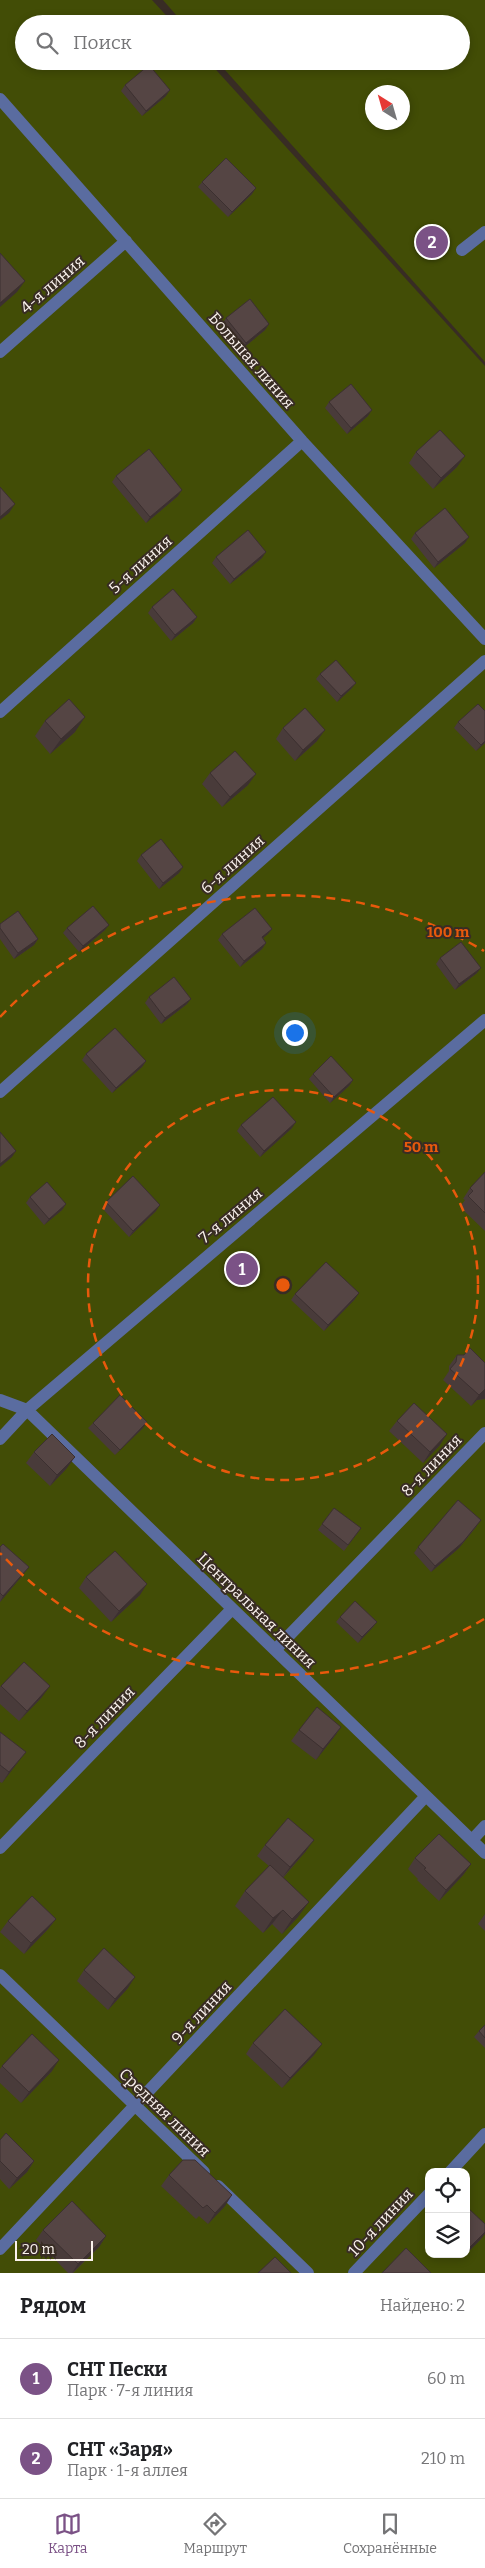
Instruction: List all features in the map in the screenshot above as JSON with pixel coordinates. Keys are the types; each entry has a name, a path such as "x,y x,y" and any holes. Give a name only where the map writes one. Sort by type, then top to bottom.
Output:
{"street":[{"name":"Большая линия","path":"0,98 302,441 485,639"},
{"path":"462,250 485,232"},
{"name":"4-я линия","path":"0,352 126,241"},
{"name":"5-я линия","path":"0,712 302,441"},
{"name":"6-я линия","path":"0,1092 485,661"},
{"name":"7-я линия","path":"0,1439 27,1410 485,1020"},
{"name":"Центральная линия","path":"0,1400 27,1410 485,1853"},
{"name":"8-я линия","path":"274,1650 485,1433"},
{"name":"8-я линия","path":"0,1848 232,1609"},
{"name":"9-я линия","path":"0,2249 426,1796"},
{"path":"472,1840 485,1826"},
{"name":"Средняя линия","path":"0,1974 308,2273"},
{"path":"454,2168 485,2134"},
{"name":"10-я линия","path":"354,2273 425,2198"}],"green space":[{"path":"0,0 152,0 166,15 15,15 15,70 216,70 485,366 485,2273 0,2273"},
{"path":"163,0 485,0 485,362 225,70 470,70 470,15 176,15"}],"building":[{"path":"143,70 153,70 170,90 146,111 125,85"},
{"path":"226,158 256,188 232,212 202,182"},
{"path":"0,253 25,281 0,303"},
{"path":"250,299 269,324 246,343 226,318"},
{"path":"351,384 372,410 351,428 329,402"},
{"path":"440,430 465,456 441,478 416,452"},
{"path":"149,449 182,490 150,517 116,476"},
{"path":"0,487 15,504 0,517"},
{"path":"445,508 469,537 438,562 415,533"},
{"path":"248,530 266,552 234,579 216,557"},
{"path":"173,589 197,617 175,635 152,607"},
{"path":"336,660 356,683 341,696 320,674"},
{"path":"69,699 85,717 61,739 45,721"},
{"path":"478,704 485,711 485,741 481,745 458,722"},
{"path":"305,708 325,730 303,750 283,728"},
{"path":"235,751 256,774 230,797 210,773"},
{"path":"161,839 183,867 163,883 141,855"},
{"path":"93,906 109,925 83,946 67,928"},
{"path":"255,908 272,929 262,937 266,943 244,961 222,934"},
{"path":"18,911 38,939 18,953 0,928 0,924"},
{"path":"461,942 481,968 459,984 440,958"},
{"path":"174,977 191,999 165,1018 149,997"},
{"path":"115,1028 146,1061 116,1088 86,1054"},
{"path":"331,1056 353,1080 334,1097 313,1074"},
{"path":"273,1097 296,1122 264,1151 241,1125"},
{"path":"0,1132 16,1151 0,1164"},
{"path":"485,1172 485,1213 468,1196 473,1191 470,1188"},
{"path":"133,1176 160,1205 133,1231 106,1202"},
{"path":"47,1182 66,1204 49,1219 30,1197"},
{"path":"326,1262 359,1293 328,1325 295,1294"},
{"path":"470,1348 485,1363 485,1389 479,1395 450,1369 456,1362 457,1355 464,1355"},
{"path":"120,1395 147,1422 120,1450 93,1423"},
{"path":"414,1403 447,1434 430,1452 397,1421"},
{"path":"52,1434 75,1457 57,1475 34,1452"},
{"path":"458,1500 481,1520 463,1542 435,1566 418,1547"},
{"path":"334,1508 361,1528 348,1545 322,1524"},
{"path":"3,1544 29,1567 3,1596 0,1593 0,1547"},
{"path":"115,1551 147,1584 119,1611 86,1577"},
{"path":"355,1601 377,1622 362,1637 340,1617"},
{"path":"24,1662 50,1686 27,1711 1,1686"},
{"path":"317,1707 341,1727 323,1749 299,1730"},
{"path":"0,1732 26,1752 9,1772 0,1765"},
{"path":"288,1818 314,1840 290,1867 265,1845"},
{"path":"439,1834 471,1864 446,1890 415,1858"},
{"path":"270,1865 309,1902 292,1919 283,1910 273,1918 245,1891"},
{"path":"32,1896 56,1919 31,1943 8,1921"},
{"path":"104,1948 135,1977 115,1999 84,1970"},
{"path":"285,2009 322,2044 290,2078 253,2043"},
{"path":"485,2025 485,2038 479,2031"},
{"path":"32,2034 59,2060 29,2092 2,2066"},
{"path":"6,2133 34,2161 17,2178 0,2161 0,2140"},
{"path":"183,2160 195,2160 232,2195 215,2213 207,2205 203,2208 169,2175"},
{"path":"72,2201 106,2236 78,2264 43,2230"},
{"path":"470,2210 485,2224 485,2232 470,2247"},
{"path":"406,2248 431,2273 382,2273"},
{"path":"275,2257 291,2273 258,2273"}],"place":[{"name":"СНТ «Заря»","path":"432,242"},
{"name":"СНТ Пески","path":"242,1269"}]}
